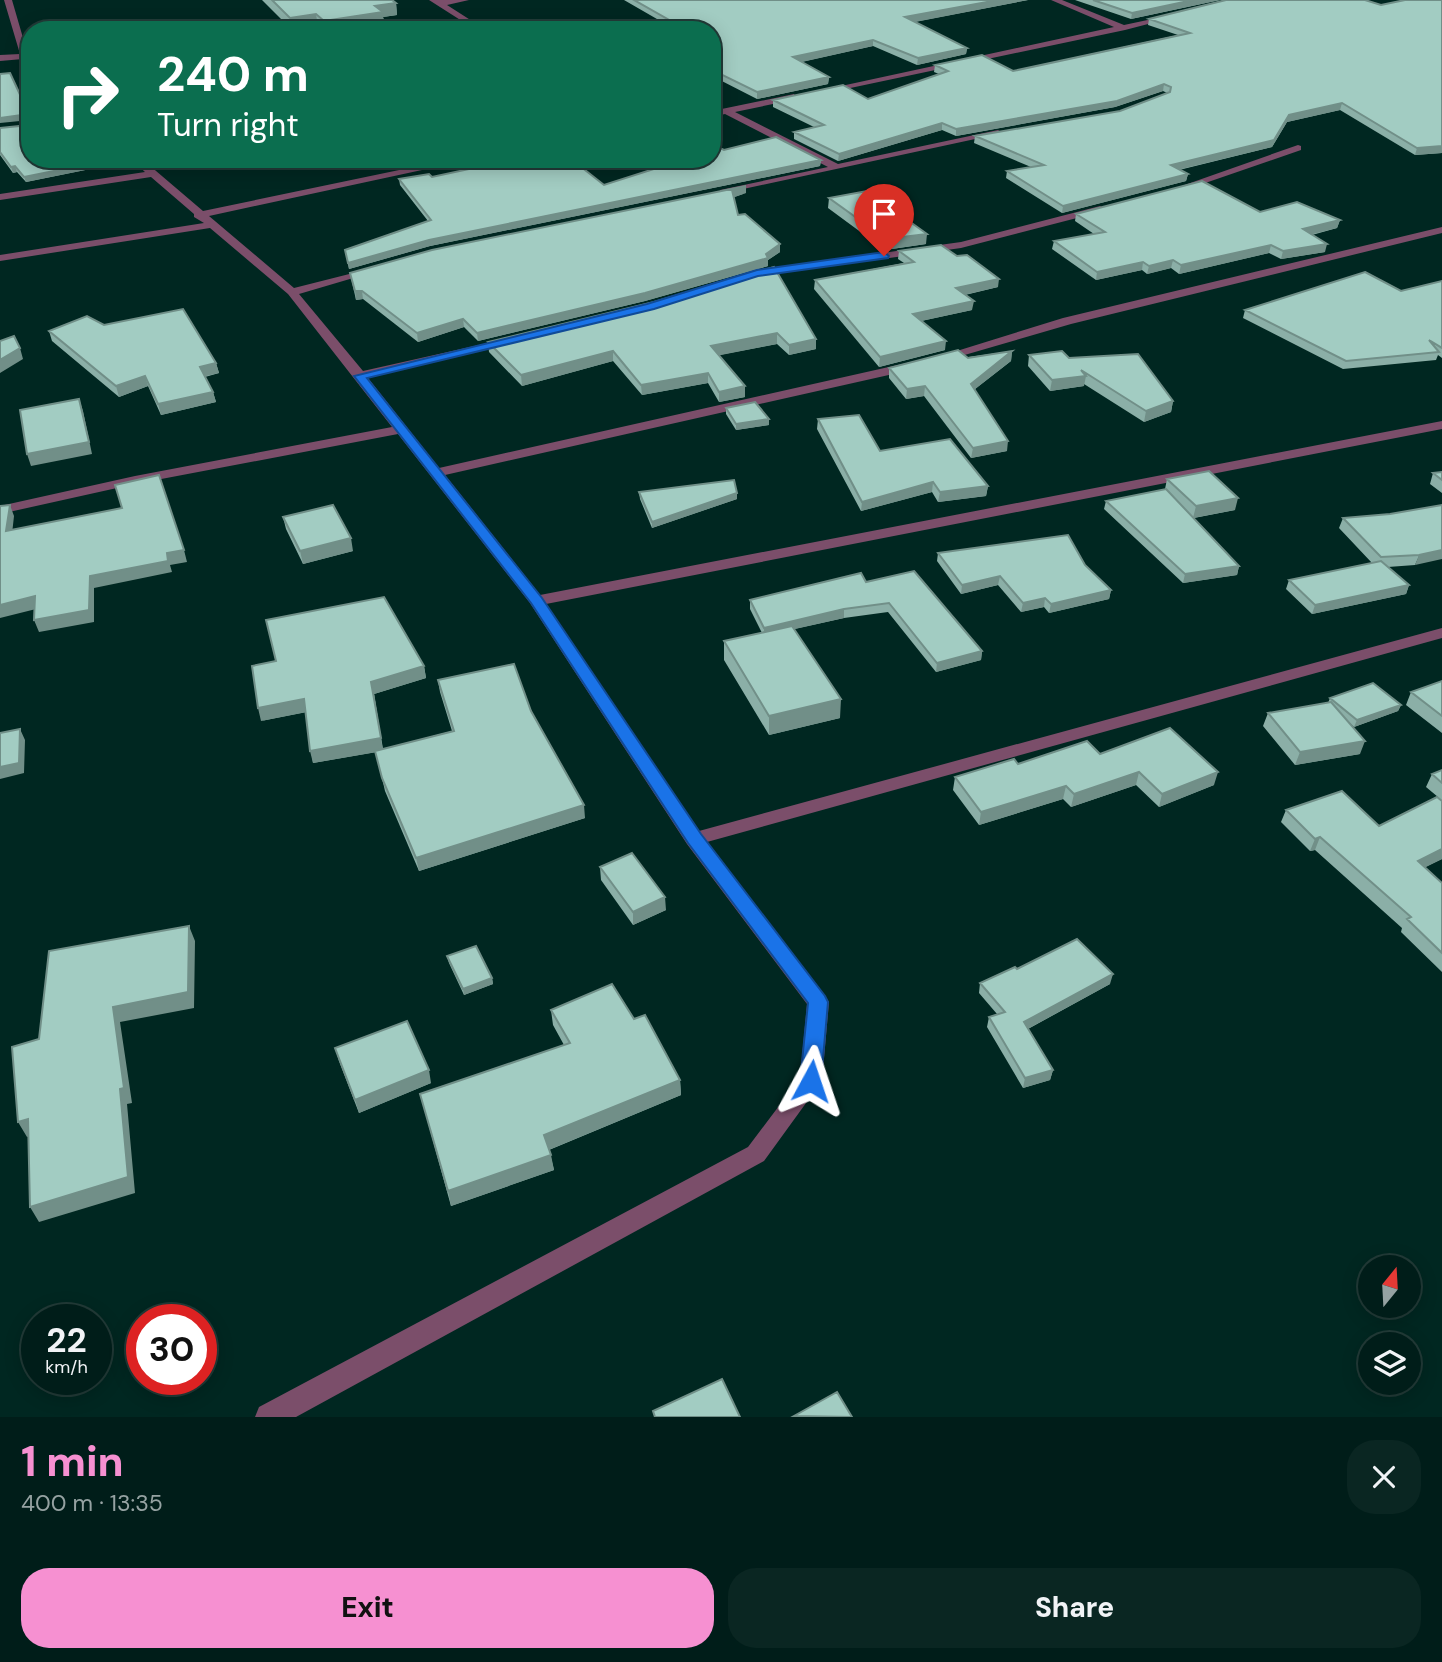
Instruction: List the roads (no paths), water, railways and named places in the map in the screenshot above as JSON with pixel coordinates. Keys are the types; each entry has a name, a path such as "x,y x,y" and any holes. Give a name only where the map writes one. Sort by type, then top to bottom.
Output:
{"street":[{"path":"8,0 21,40"},
{"path":"436,2 465,0"},
{"path":"1055,0 1125,28"},
{"path":"436,2 467,21"},
{"path":"721,112 1178,16"},
{"path":"0,58 21,58"},
{"path":"726,111 836,167"},
{"path":"710,195 1009,131"},
{"path":"1168,191 1298,148"},
{"path":"146,168 292,292 360,376 536,601 694,839 818,1002 811,1081 756,1154 269,1417"},
{"path":"0,258 204,220 429,168"},
{"path":"0,197 152,174"},
{"path":"745,277 961,245 1116,205"},
{"path":"436,473 915,365 1067,321 1442,230"},
{"path":"292,292 380,267"},
{"path":"360,376 527,335"},
{"path":"536,601 1442,425"},
{"path":"0,510 135,480 401,429"},
{"path":"694,839 1442,633"}]}
